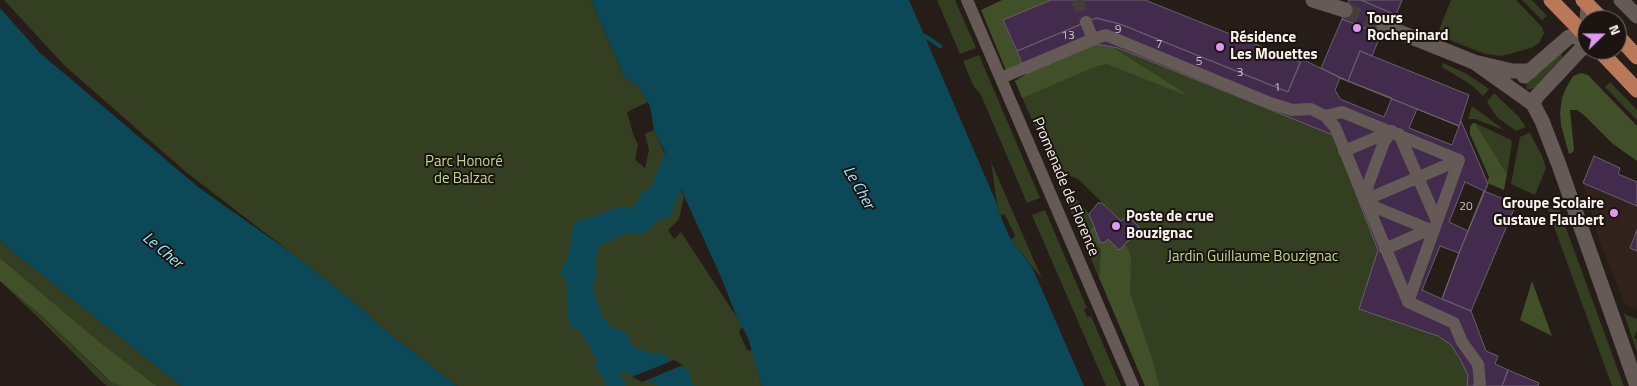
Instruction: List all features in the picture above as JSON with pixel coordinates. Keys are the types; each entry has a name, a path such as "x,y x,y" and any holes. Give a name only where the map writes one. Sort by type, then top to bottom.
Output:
{"main road":[{"path":"1551,0 1577,27"},
{"path":"1608,60 1637,90"}],"street":[{"name":"Promenade de Florence","path":"967,0 1133,386"},
{"path":"1313,0 1345,10"},
{"path":"1622,0 1637,16"},
{"path":"1086,22 1093,39"},
{"path":"1384,26 1474,62 1512,71 1531,72"},
{"path":"1001,78 1106,35 1270,103 1292,110 1311,109 1325,116 1335,127 1408,302 1454,323 1462,342 1478,364 1479,386"},
{"path":"1519,94 1516,86 1517,83 1570,37 1577,37"},
{"path":"1533,104 1577,54"},
{"path":"1474,62 1533,104 1542,121 1634,371 1637,386"},
{"path":"1325,116 1342,112 1395,132 1459,160"},
{"path":"1344,151 1395,132"},
{"path":"1395,132 1418,178 1433,227"},
{"path":"1365,200 1368,186 1384,142 1395,132"},
{"path":"1365,200 1459,160"},
{"path":"1408,302 1433,227 1459,160"},
{"path":"1365,200 1377,208 1433,227"},
{"path":"1385,249 1433,227"}],"shaded area":[{"name":"Groupe Scolaire Gustave Flaubert","path":"1594,156 1620,168 1618,174 1637,182 1637,308 1625,304 1600,243 1583,183"}],"green space":[{"name":"Parc Honoré de Balzac","path":"4,0 591,0 625,78 638,85 648,102 627,112 638,145 635,160 645,168 649,150 645,134 654,130 684,197 679,219 668,230 674,239 681,232 740,322 744,329 741,328 739,332 747,350 750,351 752,348 762,386 457,386 381,327 366,312 303,262 186,172 65,66"},
{"path":"937,0 955,0 976,48 960,54"},
{"path":"1002,0 1051,0 1003,20 1023,66 1007,73 981,10"},
{"path":"1451,0 1516,0 1542,27 1544,33 1539,43 1531,48 1502,56 1485,54 1437,35"},
{"path":"1522,0 1532,0 1547,16 1542,20"},
{"name":"Jardin Guillaume Bouzignac","path":"1097,44 1118,48 1333,135 1443,323 1438,336 1451,345 1460,359 1468,375 1467,386 1145,386 1060,186 1065,187 1089,213 1094,225 1089,231 1101,250 1099,276 1139,227 1128,216 1121,221 1078,179 1054,170 1015,81"},
{"path":"1097,44 1112,47 1185,95 1107,64 1097,66 1022,98 1015,81 1026,74"},
{"path":"1559,52 1563,57 1534,88 1527,90 1526,81"},
{"path":"979,55 1040,198 1027,203 981,95 973,85 963,61"},
{"path":"1443,63 1465,73 1489,89 1483,96 1473,86 1442,67"},
{"path":"1581,73 1588,75 1637,126 1637,161 1613,144 1577,110 1570,110 1574,149 1569,154 1561,125 1562,98 1573,76"},
{"path":"1610,82 1637,110 1637,120 1605,87"},
{"path":"1494,93 1519,117 1526,127 1516,131 1497,117 1487,102"},
{"path":"1472,106 1504,130 1475,119 1468,119"},
{"path":"1475,123 1511,140 1507,174"},
{"path":"1475,123 1507,174 1504,190 1487,183 1489,177 1470,134 1470,127"},
{"path":"1530,133 1546,168 1535,195 1511,184 1520,137"},
{"path":"991,162 1042,279 1010,238 1013,239 1015,235 1005,215 1002,214 1001,217 998,210"},
{"path":"1556,201 1624,386 1612,386 1548,210"},
{"path":"1045,210 1087,308 1084,309 1087,317 1091,316 1121,386 1106,386 1032,215"},
{"path":"1094,225 1101,243 1108,239 1119,250 1125,244 1127,247 1131,257 1130,293 1152,358 1159,386 1145,386 1099,277 1101,250 1089,231"},
{"path":"0,240 181,386 157,386 102,344 0,258"},
{"path":"0,258 102,344 157,386 121,386 112,383 43,317 0,281"},
{"path":"0,281 43,317 105,377 112,383 121,386 107,386"},
{"path":"1532,281 1552,336 1520,320"},
{"path":"1624,314 1637,319 1637,331 1634,338 1637,339 1637,352"}],"water":[{"name":"Le Cher","path":"591,0 909,0 1010,238 1032,267 1084,386 762,386 748,338 736,315 681,189 672,213 667,218 658,220 644,234 639,235 628,232 599,246 595,261 597,276 594,280 594,295 601,307 600,313 609,325 627,334 626,336 633,346 646,352 665,354 668,359 689,371 689,377 695,386 658,386 651,381 647,382 618,369 625,382 625,386 605,386 602,374 599,375 594,364 597,363 590,347 578,329 571,328 568,316 566,281 560,275 563,263 566,264 572,239 571,230 575,223 580,220 616,207 631,208 639,200 639,194 651,187 665,152 654,130 650,106 638,85 625,78"},
{"name":"Le Cher","path":"0,8 40,53 198,187 297,257 366,312 381,327 457,386 181,386 11,250 0,240"}],"pier":[{"path":"674,360 683,365 642,382 632,377"}],"building":[{"name":"Résidence Les Mouettes","path":"1051,0 1145,0 1300,62 1288,92 1120,24 1096,18 1017,51 1003,20"},
{"path":"1349,0 1361,0 1391,13 1381,34 1342,19"},
{"path":"1361,0 1402,0 1396,15"},
{"path":"1096,18 1120,24 1288,92 1302,59 1340,78 1459,126 1461,121 1488,184 1442,299 1471,311 1486,351 1498,356 1495,364 1508,370 1502,386 1467,386 1468,375 1451,345 1438,336 1359,309 1378,250 1333,135 1118,48 1097,44 1026,74 1017,51"},
{"path":"1342,19 1381,34 1372,56 1360,51 1348,81 1321,68"},
{"path":"1360,51 1469,95 1459,126 1348,81"},
{"path":"1340,78 1392,98 1384,117 1340,99 1335,90"},
{"path":"1417,109 1459,126 1452,145 1409,128"},
{"path":"1594,156 1620,168 1618,174 1637,182 1637,206 1583,183"},
{"path":"1465,182 1484,191 1468,231 1449,222"},
{"path":"1484,191 1516,204 1471,311 1442,299"},
{"name":"Poste de crue Bouzignac","path":"1098,203 1102,203 1121,221 1128,216 1139,227 1139,230 1119,250 1108,239 1103,243 1100,242 1089,214"},
{"path":"1637,230 1637,251 1630,248"},
{"path":"1440,246 1459,253 1442,299 1422,290"},
{"path":"1508,370 1539,383 1538,386 1502,386"}],"waterway":[{"path":"925,36 940,46"}],"tunnel":[{"path":"1077,0 1086,22"},
{"path":"1345,10 1384,26"}],"place":[{"name":"Tours Rochepinard","path":"1357,28"},
{"name":"Résidence Les Mouettes","path":"1220,47"},
{"name":"Groupe Scolaire Gustave Flaubert","path":"1614,213"},
{"name":"Poste de crue Bouzignac","path":"1116,226"}]}
